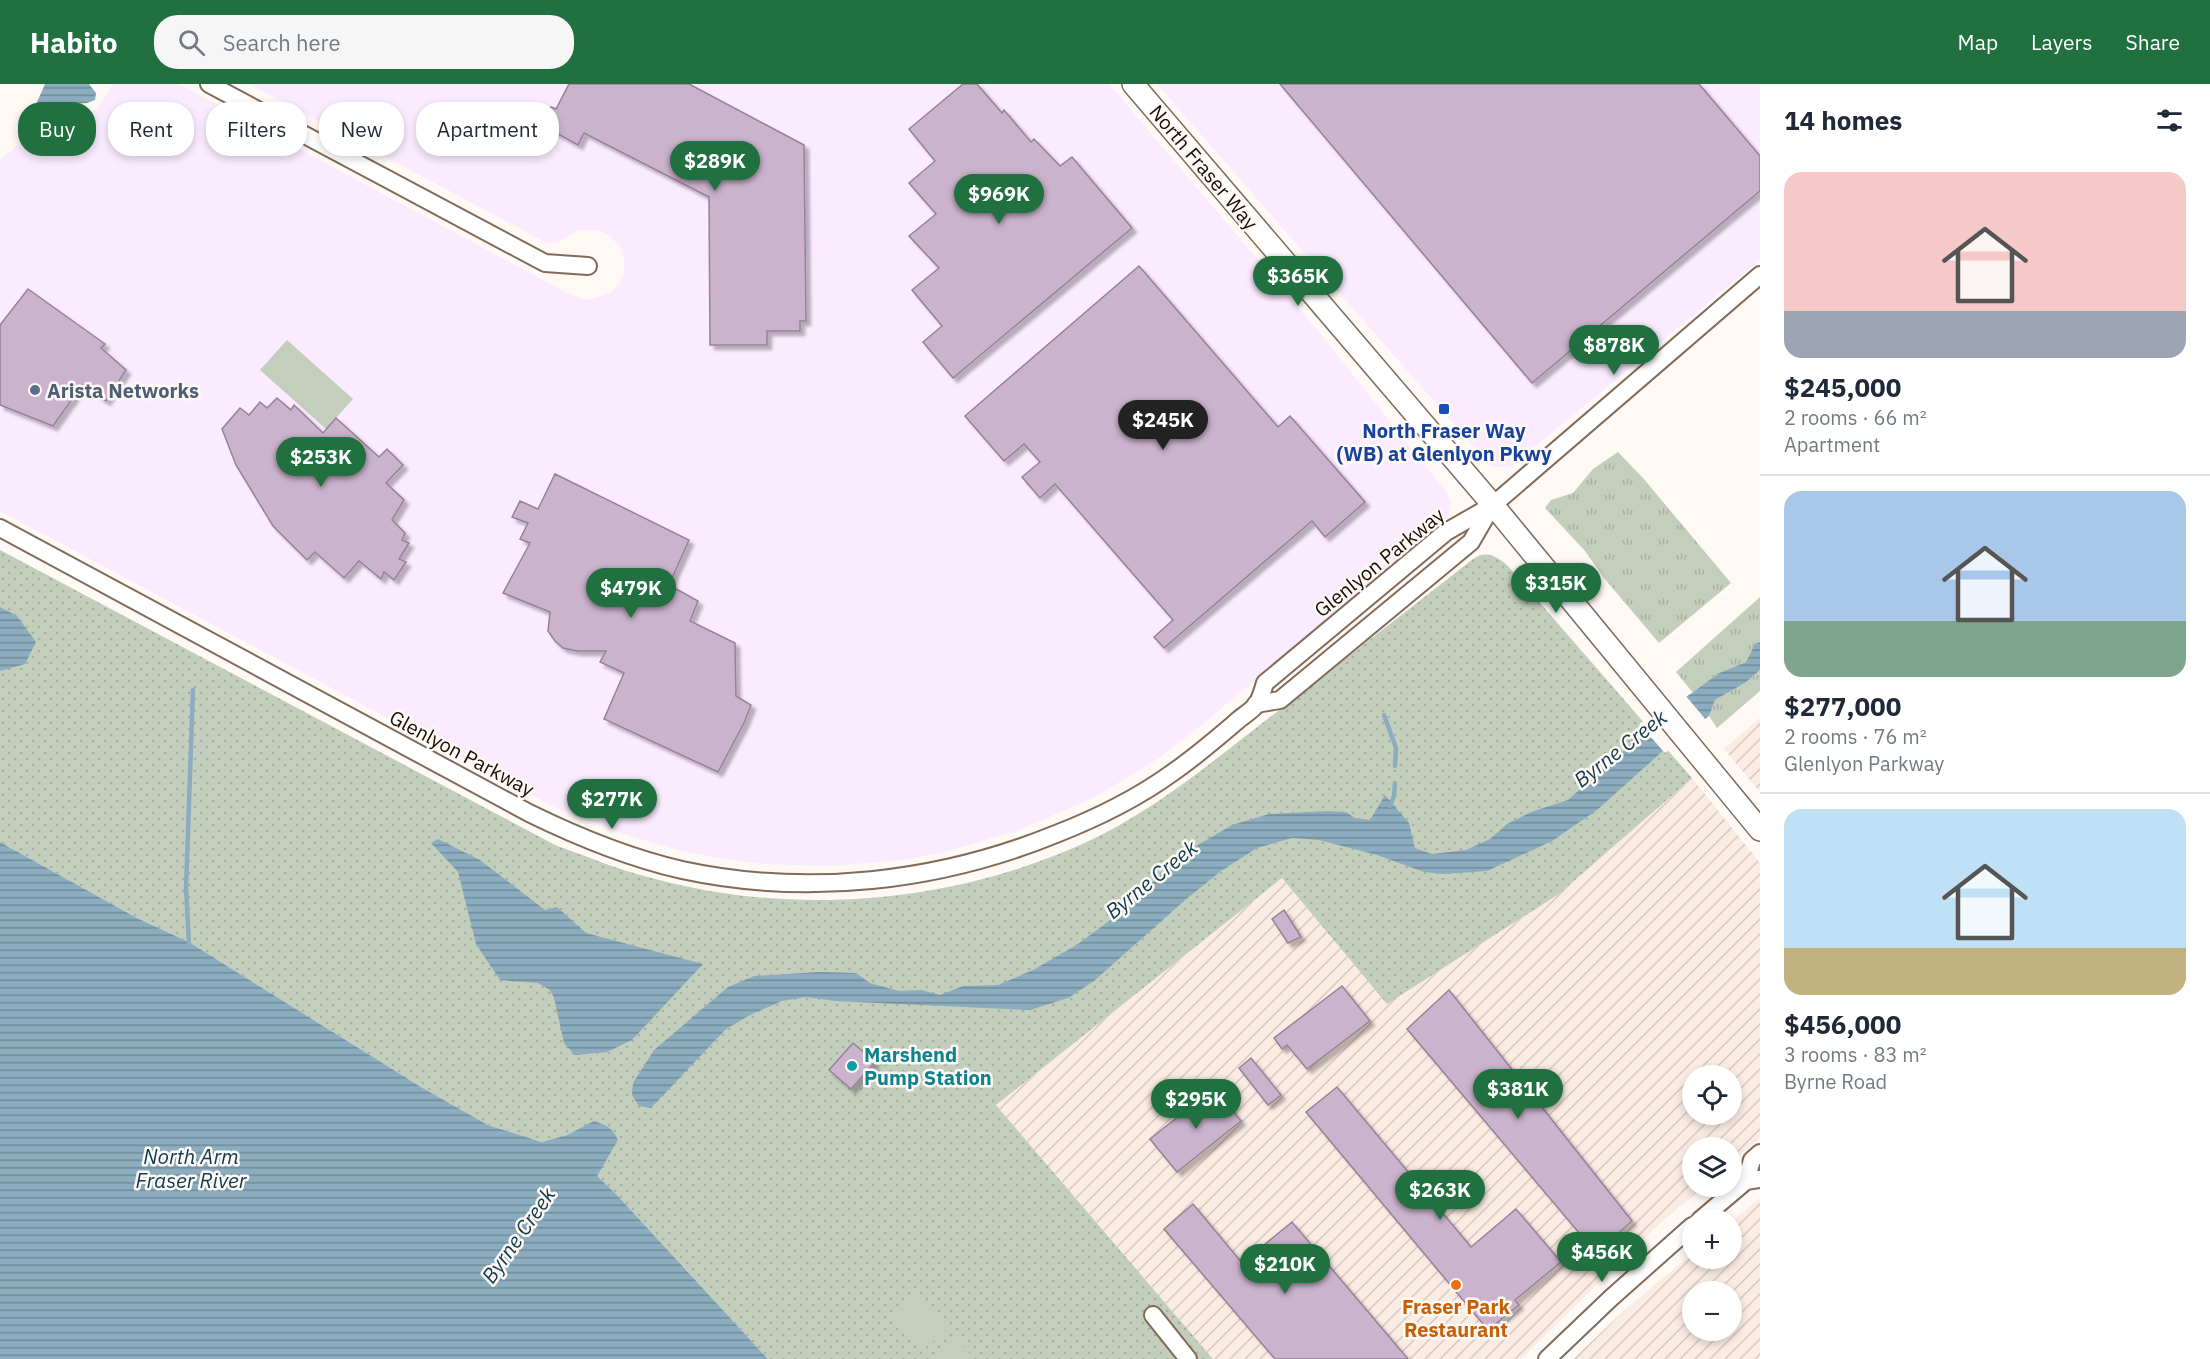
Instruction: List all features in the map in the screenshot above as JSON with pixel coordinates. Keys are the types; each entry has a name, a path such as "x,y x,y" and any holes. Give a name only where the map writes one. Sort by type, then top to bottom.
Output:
{"street":[{"path":"209,84 545,263 588,267"},
{"name":"North Fraser Way","path":"1133,84 1493,505 1760,830"},
{"path":"1493,505 1760,275"},
{"name":"Glenlyon Parkway","path":"0,528 538,818 574,835 680,870 717,877 787,883 850,882 944,870 1018,850 1095,819 1130,801 1197,756 1256,704 1265,683 1446,532 1493,505"},
{"name":"Glenlyon Parkway","path":"1256,704 1280,700 1471,542 1493,505"},
{"path":"1715,1209 1753,1180 1752,1160 1760,1153"},
{"path":"1548,1359 1611,1298 1682,1235"},
{"path":"1153,1315 1188,1359"}],"shaded area":[{"path":"113,84 179,84 212,102 206,102 206,156 307,156 307,153 569,294 587,300 609,294 619,285 624,273 621,248 609,235 598,230 579,230 558,242 547,243 384,156 404,156 404,102 319,102 319,121 307,115 307,102 283,102 249,84 1109,84 1319,332 1447,493 1451,502 1449,514 1441,524 1159,758 1097,796 1017,831 945,852 903,860 829,866 762,864 719,858 678,850 633,837 560,810 0,511 0,160 18,145 18,156 96,156 97,110"},
{"path":"1157,84 1760,84 1760,260 1513,465 1495,467 1481,455"},
{"path":"1760,718 1760,792 1724,749"},
{"path":"1692,778 1760,863 1760,1138 1742,1153 1742,1137 1682,1137 1682,1197 1691,1197 1657,1226 1521,1359 1213,1359 996,1105 1282,878 1387,1003 1559,894"},
{"path":"1760,1198 1760,1359 1573,1359 1627,1308 1682,1262 1682,1269 1742,1269 1742,1213"}],"green space":[{"path":"287,340 353,399 326,429 260,370"},
{"path":"1618,452 1643,478 1731,583 1659,643 1604,578 1585,551 1545,508 1551,500 1573,493 1593,469"},
{"path":"0,550 555,845 636,874 705,890 763,898 822,900 881,897 939,889 996,875 1052,857 1105,833 1186,782 1473,559 1482,555 1495,557 1507,565 1692,778 1559,894 1387,1004 1282,878 996,1105 1213,1359 768,1359 617,1195 596,1176 594,1122 567,1135 542,1142 488,1125 421,1087 189,942 137,918 0,842"},
{"path":"1760,597 1760,642 1755,645 1746,662 1719,673 1693,693 1676,672"},
{"path":"1760,670 1760,691 1717,728 1709,716 1715,700 1745,683"},
{"path":"914,1293 947,1329 924,1349 892,1314"},
{"path":"956,1338 974,1359 933,1358"}],"water":[{"path":"45,84 89,84 96,93 95,100 90,102 37,102"},
{"path":"0,607 17,616 36,642 25,664 0,671"},
{"path":"1760,642 1760,670 1745,683 1715,700 1709,716 1664,750 1597,810 1552,841 1487,871 1444,874 1424,872 1377,855 1319,840 1292,838 1257,848 1221,871 1094,981 1068,998 1030,1010 835,1001 806,997 782,1001 726,1029 651,1108 639,1106 632,1095 633,1083 654,1050 728,987 754,976 819,972 856,973 870,983 899,991 921,990 940,995 963,986 998,985 1033,970 1078,944 1113,918 1186,852 1232,825 1269,814 1346,812 1355,818 1370,820 1385,795 1409,823 1415,848 1432,854 1466,850 1490,839 1507,824 1531,812 1568,800 1628,747 1637,729 1719,673 1746,662 1755,644"},
{"path":"438,839 480,860 545,910 557,907 586,933 703,964 632,1040 607,1052 575,1055 564,1043 554,998 550,990 538,983 500,980 476,944 458,872 431,843"},
{"name":"North Arm Fraser River","path":"0,842 137,918 189,942 421,1087 488,1125 542,1142 567,1135 594,1121 609,1128 618,1140 597,1176 768,1359 0,1359"}],"pier":[{"path":"1685,695 1707,721 1665,753 1639,724"}],"building":[{"path":"569,84 689,84 804,145 806,321 800,321 800,331 767,331 767,345 710,345 709,197 584,133 578,145 559,134 559,103"},
{"path":"963,84 977,84 1002,113 1004,110 1031,142 1034,139 1060,166 1072,157 1132,228 953,378 923,342 942,326 912,290 939,268 909,236 936,214 909,183 935,161 909,129"},
{"path":"1280,84 1699,84 1760,156 1760,191 1532,383"},
{"path":"1139,266 1278,427 1290,416 1365,502 1325,537 1312,521 1164,648 1154,637 1173,620 1055,484 1040,498 1022,477 1040,462 1024,444 1004,461 965,416"},
{"path":"28,289 105,344 101,348 126,370 106,401 82,385 53,426 0,405 0,325"},
{"path":"277,398 291,410 294,405 323,433 336,418 379,457 387,449 403,465 386,483 404,500 392,520 405,533 402,540 409,543 399,559 406,562 394,580 384,572 381,579 359,561 344,578 315,552 307,560 273,526 236,465 222,429 240,408 249,415 260,402 267,408"},
{"path":"555,474 689,540 669,585 698,601 690,621 735,643 736,696 751,705 718,772 604,719 624,673 600,662 606,651 577,651 563,648 548,631 550,612 503,593 530,543 520,539 528,523 512,517 520,501 538,509"},
{"path":"1284,910 1301,937 1288,943 1272,919"},
{"path":"1342,986 1370,1021 1307,1069 1287,1045 1282,1049 1274,1038"},
{"path":"1449,990 1632,1221 1596,1253 1407,1029"},
{"name":"Marshend Pump Station","path":"853,1043 875,1062 851,1089 829,1070"},
{"path":"1251,1058 1281,1095 1268,1105 1239,1068"},
{"path":"1337,1087 1471,1247 1516,1209 1561,1262 1515,1300 1519,1305 1488,1330 1306,1112"},
{"path":"1214,1088 1241,1121 1177,1172 1150,1139"},
{"path":"1193,1204 1242,1263 1292,1222 1408,1359 1275,1359 1164,1229"}],"waterway":[{"path":"189,946 186,887 193,690"},
{"path":"1384,715 1396,748 1395,766"},
{"path":"1390,806 1395,783"}],"place":[{"name":"Arista Networks","path":"35,390"},
{"name":"North Fraser Way (WB) at Glenlyon Pkwy","path":"1444,409"},
{"name":"Marshend Pump Station","path":"852,1066"},
{"name":"Fraser Park Restaurant","path":"1456,1285"}],"water label":[{"name":"Byrne Creek","path":"1620,748"},
{"name":"Byrne Creek","path":"1151,879"},
{"name":"Byrne Creek","path":"518,1235"}]}
